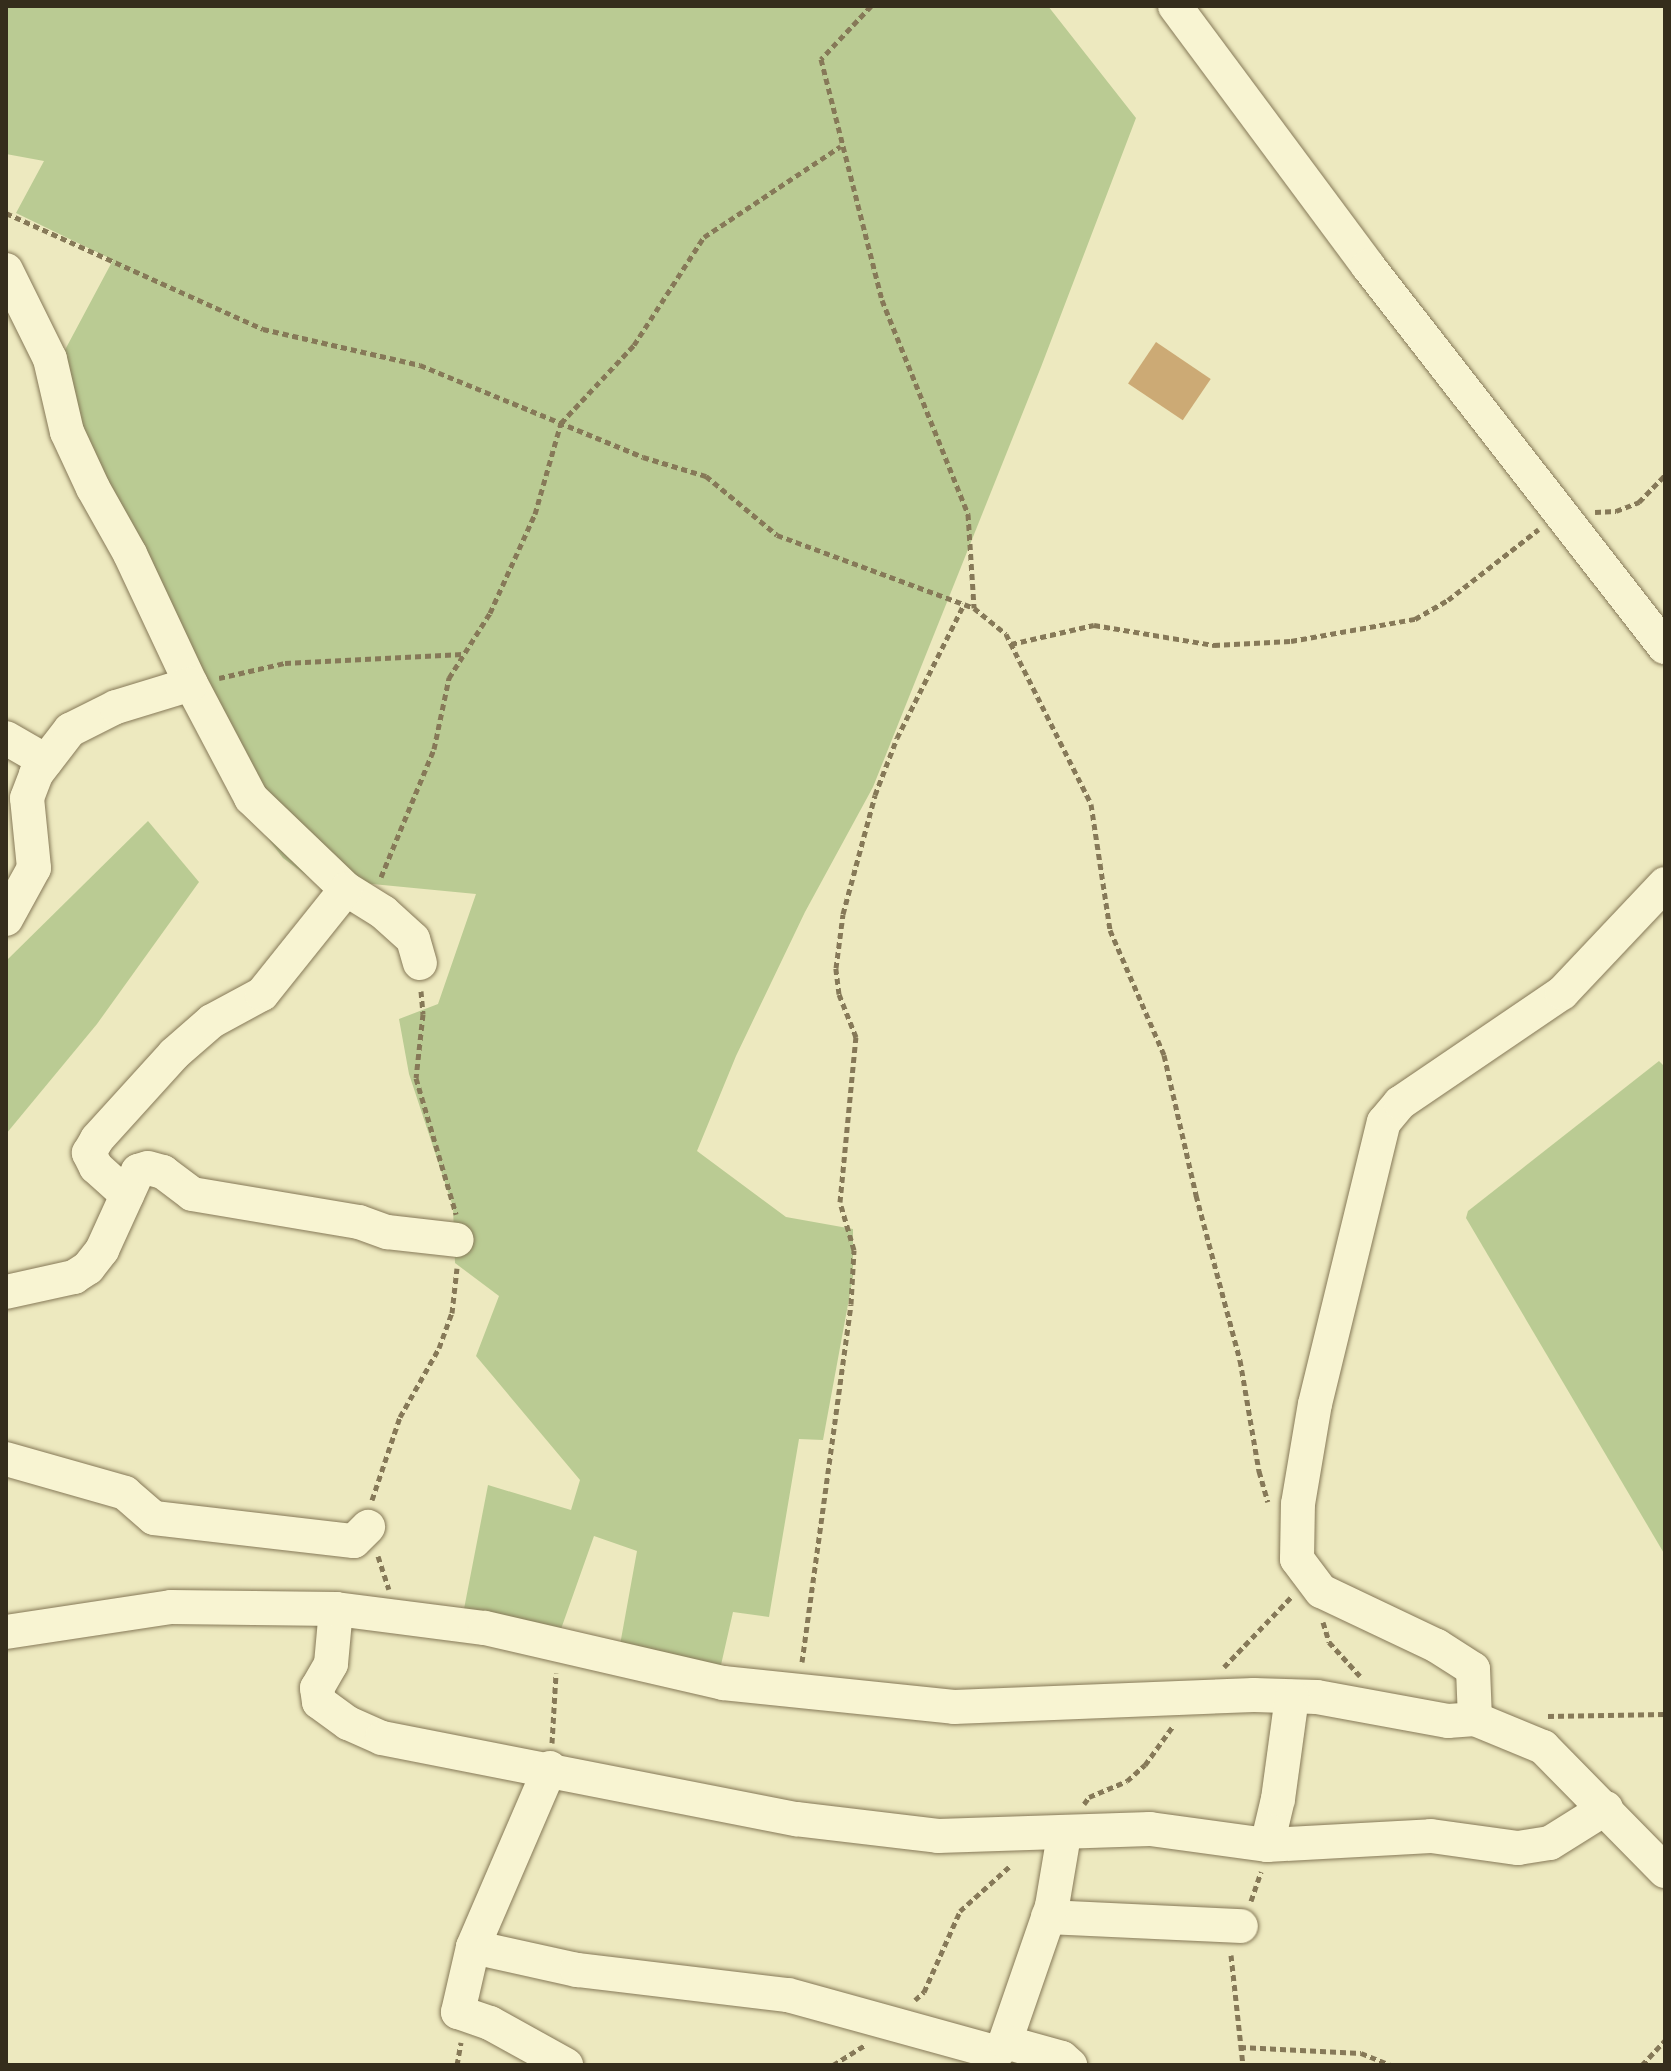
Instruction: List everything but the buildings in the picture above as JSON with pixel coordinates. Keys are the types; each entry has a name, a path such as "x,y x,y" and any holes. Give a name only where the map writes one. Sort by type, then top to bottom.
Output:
{"street":[{"path":"1175,6 1368,266 1665,647"},
{"path":"6,270 50,359 67,432 191,684 251,798 358,896 413,939 420,963"},
{"path":"6,919 34,868 27,798 36,774 70,730 116,707 191,684"},
{"path":"6,738 46,761"},
{"path":"1475,1719 1473,1669 1437,1646 1321,1591 1297,1559 1298,1504 1315,1404 1384,1122 1400,1103 1562,993 1665,884"},
{"path":"127,1195 96,1167 89,1153 97,1139 174,1054 212,1021 262,994 358,896"},
{"path":"6,1292 74,1277 88,1268 102,1250 138,1171 148,1168 163,1172 192,1194 359,1222 387,1232 457,1240"},
{"path":"6,1459 125,1493 154,1518 354,1541 368,1527"},
{"path":"6,1632 45,1623 171,1607 336,1609 485,1628 558,1648 723,1683 954,1707 1197,1694 1317,1697 1397,1714 1448,1721 1475,1719 1543,1747 1665,1871"},
{"path":"336,1609 331,1664 317,1688 319,1702 348,1723 382,1738 550,1768 671,1797 796,1819 938,1836 1064,1835 1150,1829 1267,1845 1431,1836 1518,1848 1550,1843 1606,1808"},
{"path":"1267,1845 1278,1799 1292,1697"},
{"path":"550,1768 473,1947 458,2012 490,2023 566,2065"},
{"path":"473,1947 577,1970 788,1995 991,2051 999,2050 1005,2042 1048,1917 1064,1835"},
{"path":"1048,1917 1241,1926"},
{"path":"1005,2042 1062,2058 1070,2065"}],"path":[{"path":"871,6 821,59 882,300 968,514 974,608"},
{"path":"358,896 434,749 449,678 490,613 535,514 561,423 634,345 704,237 841,146"},
{"path":"6,213 263,329 420,365 643,457 706,476 777,535 974,608 1006,634 1091,804 1110,930 1164,1055 1196,1195 1240,1360 1259,1471 1272,1514"},
{"path":"1011,644 1094,625 1214,645 1291,641 1415,619 1448,600 1560,512 1616,511 1639,502 1665,475"},
{"path":"797,1691 816,1576 851,1304 854,1250 840,1202 856,1037 839,994 836,968 843,914 886,766 964,604"},
{"path":"191,684 285,663 464,654"},
{"path":"416,1619 389,1590 368,1527 373,1491 400,1417 439,1348 452,1313 456,1207 416,1078 423,1014 420,963"},
{"path":"1310,1576 1329,1642 1397,1714"},
{"path":"550,1768 558,1648"},
{"path":"1537,1716 1665,1714"},
{"path":"1642,2065 1665,2040"},
{"path":"1240,2047 1361,2053 1391,2065"}],"green space":[{"path":"6,6 1048,6 1136,118 1041,367 873,787 805,912 736,1056 697,1151 786,1217 853,1229 853,1277 823,1440 799,1439 769,1617 733,1612 716,1687 616,1667 637,1551 594,1536 555,1646 464,1609 488,1485 571,1510 580,1480 476,1356 499,1296 455,1263 453,1207 409,1074 399,1019 438,1004 476,894 310,878 283,858 238,800 50,378 113,260 16,213 44,161 6,154"},
{"path":"148,821 199,882 97,1024 6,1134 6,961"},
{"path":"1659,1061 1665,1067 1665,1555 1466,1218 1468,1211"}]}
